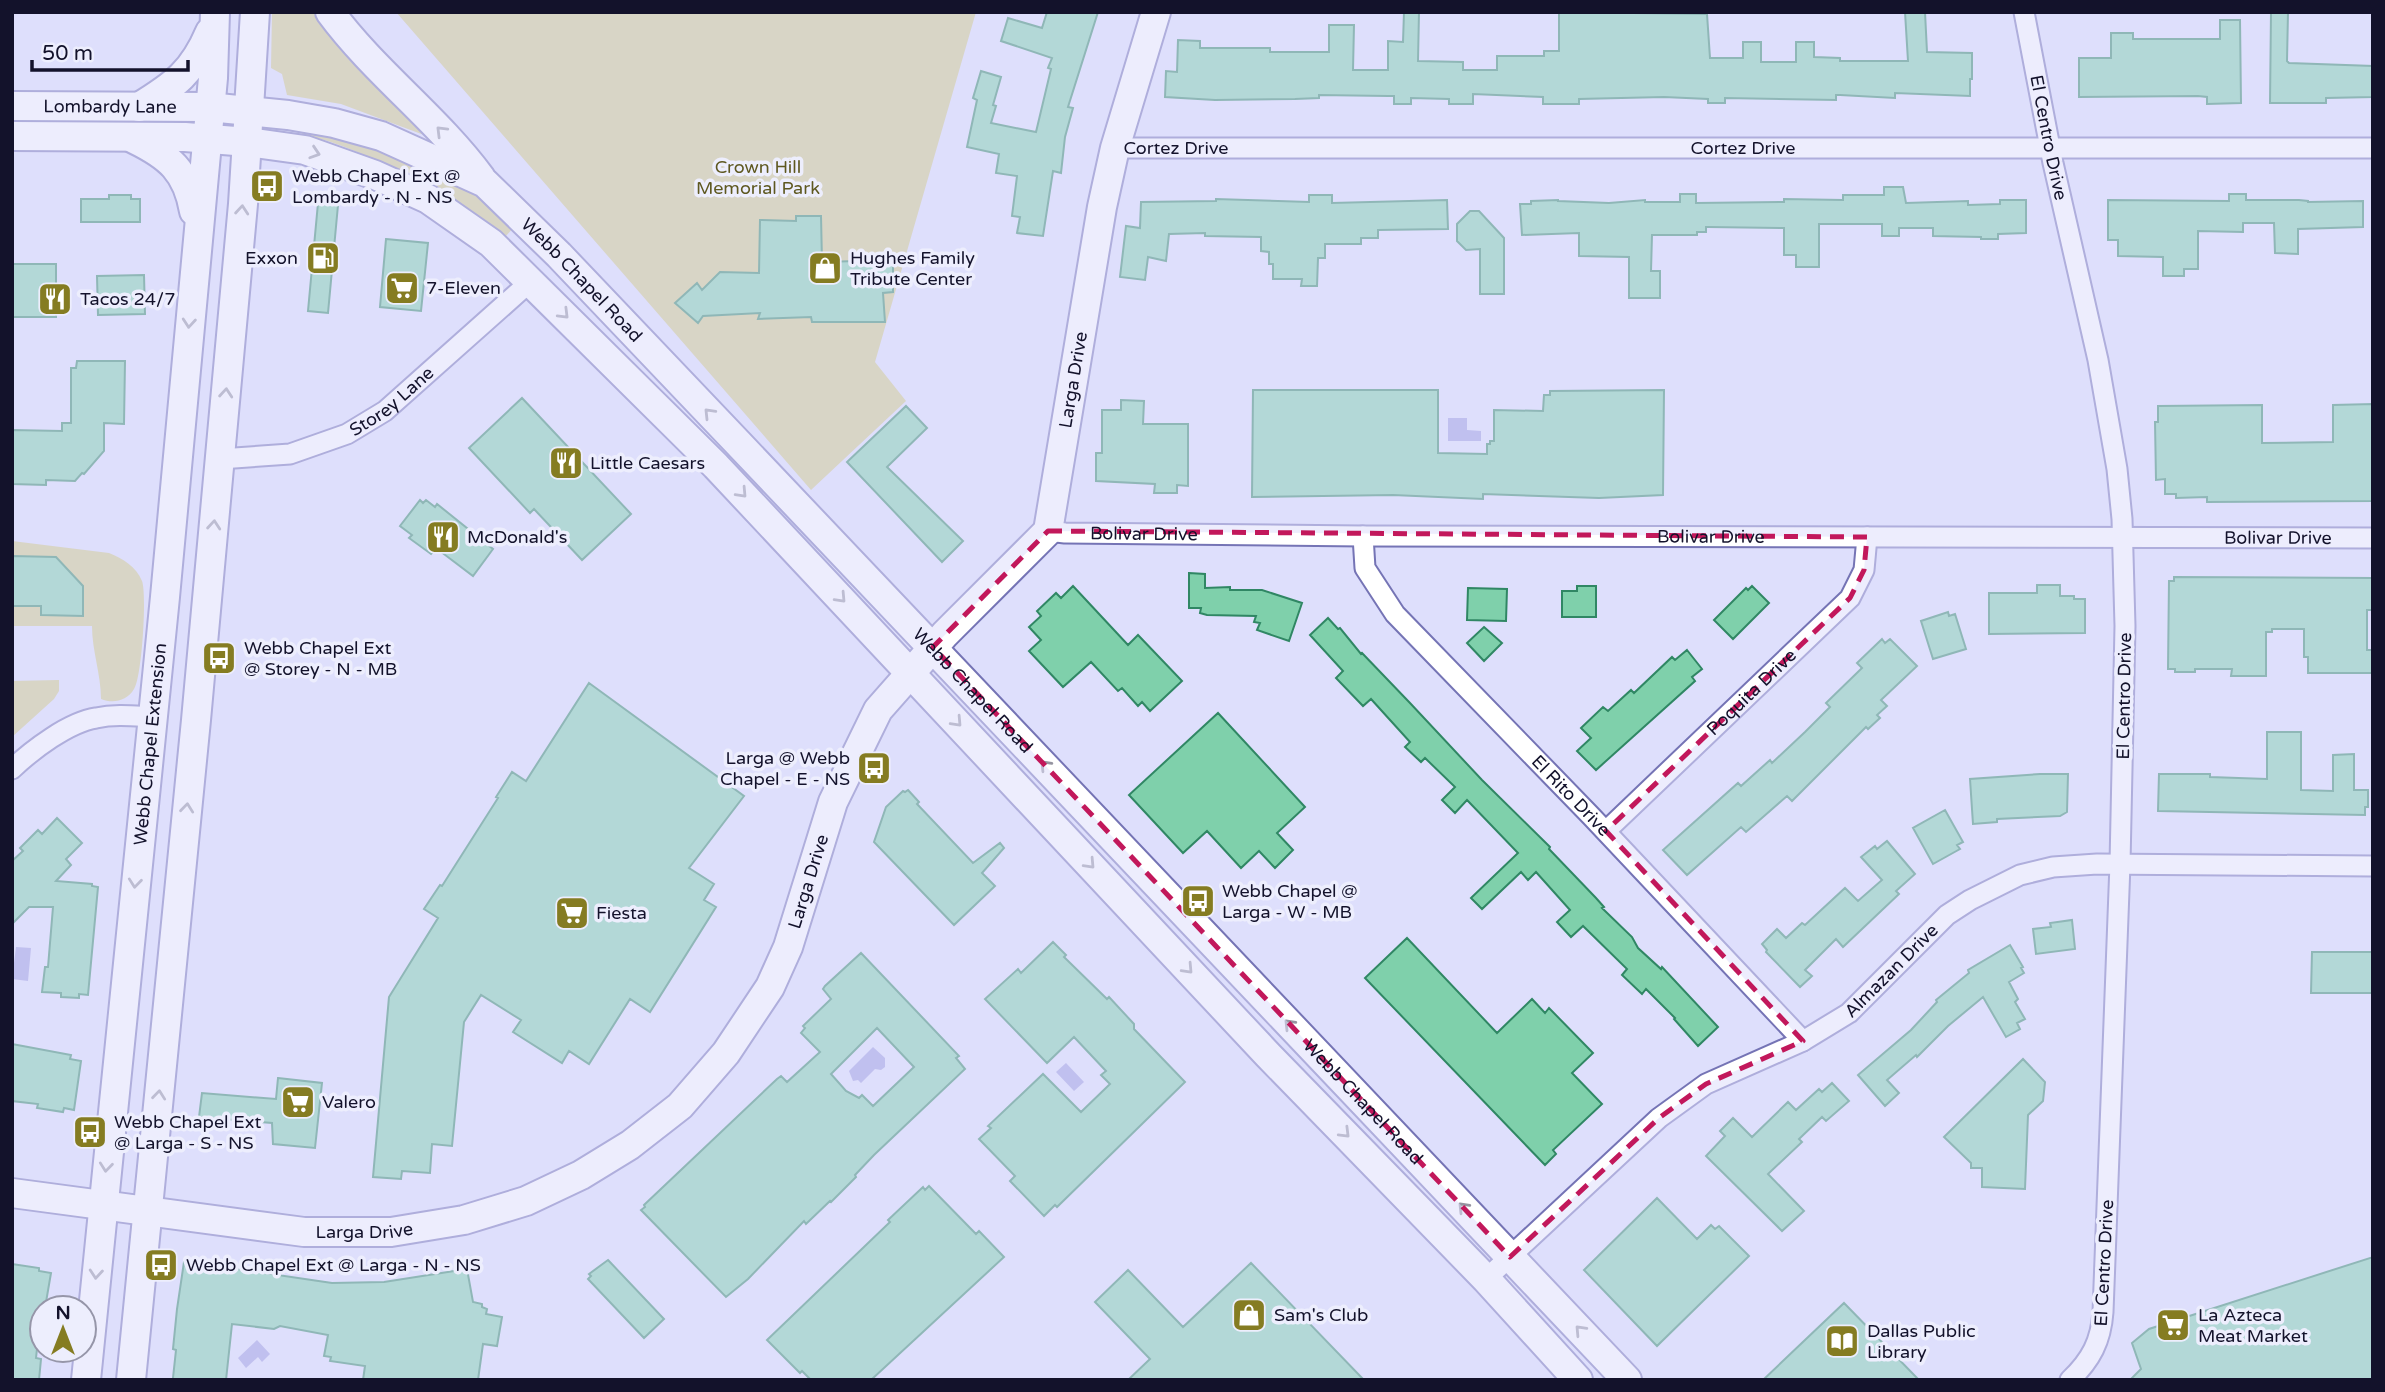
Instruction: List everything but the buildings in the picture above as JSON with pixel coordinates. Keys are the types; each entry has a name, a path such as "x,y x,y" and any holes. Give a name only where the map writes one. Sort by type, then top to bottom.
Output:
{"main road":[{"path":"138,107 165,92 187,74 201,54 211,30 214,12"},
{"path":"209,107 214,12"},
{"path":"131,1380 220,459 248,142 255,12"},
{"path":"330,12 349,38 462,151 485,183"},
{"name":"Larga Drive","path":"12,1193 304,1232 391,1232 424,1228 464,1220 527,1201 581,1175 630,1145 680,1106 726,1053 771,987 788,947 838,791 878,710 933,647 1048,531 1083,313 1115,148 1156,12"},
{"name":"Lombardy Lane","path":"12,106 209,107"},
{"name":"Webb Chapel Road","path":"209,107 250,110 334,123 381,136 485,183 559,255 933,647 1627,1380"},
{"name":"Webb Chapel Extension","path":"86,1380 177,463 209,107"},
{"name":"Lombardy Lane","path":"12,136 206,138"},
{"path":"129,136 158,150 174,163 183,176 194,208 197,241"},
{"name":"Webb Chapel Road","path":"206,138 305,149 375,175 428,199 491,243 716,466 1268,1055 1486,1279 1578,1380"},
{"path":"531,281 559,255"},
{"path":"716,466 738,443"},
{"path":"177,463 220,459"},
{"path":"152,717 196,720"},
{"path":"1141,919 1166,894"}],"street":[{"name":"El Centro Drive","path":"2024,12 2100,370 2117,469 2123,538 2125,626 2120,864 2102,1329 2094,1352 2070,1380"},
{"name":"Cortez Drive","path":"1115,148 2373,148"},
{"name":"Storey Lane","path":"220,459 290,454 347,434 385,411 531,281"},
{"name":"Bolivar Drive","path":"1048,531 1363,536 2373,538"},
{"name":"El Rito Drive","path":"1363,536 1365,568 1395,614 1606,831 1803,1041"},
{"name":"Poquita Drive","path":"1606,831 1850,598 1864,570 1867,537"},
{"path":"12,769 23,758 55,737 95,718 129,715 152,717"},
{"name":"Almazan Drive","path":"1486,1279 1659,1118 1706,1084 1803,1041 1849,1013 1947,915 1970,900 2020,875 2053,867 2120,864 2373,866"}],"highlighted area":[{"path":"1048,531 1867,537 1864,570 1850,598 1606,831 1803,1041 1706,1084 1659,1118 1510,1257 933,647"}],"green space":[{"path":"272,12 316,12 425,130 424,135 341,104 287,95 282,74 271,68"},
{"name":"Crown Hill Memorial Park","path":"396,12 976,12 875,362 906,401 811,490"},
{"path":"302,130 333,135 444,172 509,220 514,227 505,237 407,177 356,152 302,134"},
{"path":"12,541 109,553 136,571 143,589 143,635 137,681 134,689 124,699 101,699 92,626 12,626"},
{"path":"59,680 59,691 54,699 12,737 12,681"}],"water":[{"path":"1448,418 1467,418 1467,430 1481,431 1481,441 1448,441"},
{"path":"16,947 31,948 28,981 12,979"},
{"path":"873,1047 885,1058 885,1067 881,1070 875,1069 861,1083 858,1080 853,1081 849,1071"},
{"path":"1066,1063 1084,1082 1074,1091 1056,1072"},
{"path":"257,1340 270,1354 262,1362 258,1357 246,1368 238,1358"}],"place":[{"name":"Webb Chapel Ext @ Lombardy - N - NS","path":"267,186"},
{"name":"Exxon","path":"323,258"},
{"name":"Hughes Family Tribute Center","path":"825,268"},
{"name":"7-Eleven","path":"402,288"},
{"name":"Tacos 24/7","path":"55,299"},
{"name":"Little Caesars","path":"566,463"},
{"name":"McDonald's","path":"443,537"},
{"name":"Webb Chapel Ext @ Storey - N - MB","path":"219,658"},
{"name":"Larga @ Webb Chapel - E - NS","path":"874,768"},
{"name":"Webb Chapel @ Larga - W - MB","path":"1198,901"},
{"name":"Fiesta","path":"572,913"},
{"name":"Valero","path":"298,1102"},
{"name":"Webb Chapel Ext @ Larga - S - NS","path":"90,1132"},
{"name":"Webb Chapel Ext @ Larga - N - NS","path":"161,1265"},
{"name":"Sam's Club","path":"1249,1315"},
{"name":"La Azteca Meat Market","path":"2173,1325"},
{"name":"Dallas Public Library","path":"1842,1341"}]}
